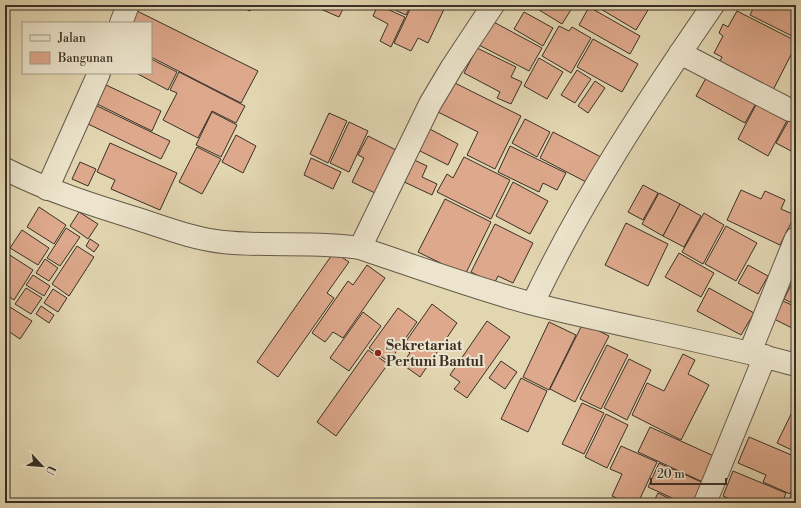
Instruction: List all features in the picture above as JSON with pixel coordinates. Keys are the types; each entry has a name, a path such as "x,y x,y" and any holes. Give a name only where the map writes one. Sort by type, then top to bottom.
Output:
{"street":[{"path":"121,22 128,5"},
{"path":"360,248 430,104 493,5"},
{"path":"533,304 556,256 613,155 713,5"},
{"path":"680,53 790,110"},
{"path":"47,189 100,74"},
{"path":"5,169 47,189 203,239 254,244 340,245 360,248 495,293 533,304 757,354 796,365"},
{"path":"705,503 796,238"}],"building":[{"path":"237,5 253,5 250,11"},
{"path":"317,5 345,5 339,17 316,7"},
{"path":"378,5 405,17 391,47 380,41 388,24 373,16"},
{"path":"383,5 396,5 394,10"},
{"path":"397,5 411,5 406,15 395,10"},
{"path":"412,5 446,5 428,43 418,38 411,51 394,43"},
{"path":"531,5 574,5 562,24"},
{"path":"594,5 651,5 636,30"},
{"path":"755,5 796,5 796,32 794,37 750,15"},
{"path":"589,7 640,36 630,54 579,25"},
{"path":"135,10 258,71 241,103 152,58 152,22 129,22"},
{"path":"737,11 796,41 796,45 770,96 716,69 722,57 714,53 723,36 719,33 723,24 728,27"},
{"path":"524,12 553,28 543,46 514,29"},
{"path":"488,19 542,48 529,71 475,43"},
{"path":"559,26 569,31 572,27 591,38 571,73 542,56"},
{"path":"593,39 638,64 622,92 577,67"},
{"path":"477,48 516,67 511,77 522,82 511,104 497,98 500,92 464,73"},
{"path":"539,58 563,72 547,99 524,86"},
{"path":"152,60 177,72 168,90 138,74 152,74"},
{"path":"577,70 591,79 575,103 561,95"},
{"path":"710,71 759,98 745,123 696,96"},
{"path":"179,72 245,106 236,123 212,111 198,138 163,120 177,93 170,90"},
{"path":"451,81 521,116 495,169 467,155 478,132 436,111"},
{"path":"595,81 605,88 588,113 578,106"},
{"path":"104,84 161,111 152,131 95,103"},
{"path":"759,99 790,115 768,156 738,139"},
{"path":"95,105 170,141 161,159 86,123"},
{"path":"212,112 237,125 221,157 196,145"},
{"path":"329,113 347,121 328,163 310,154"},
{"path":"791,116 796,119 796,146 793,152 776,143"},
{"path":"525,119 550,132 537,157 512,143"},
{"path":"349,122 368,131 349,172 330,163"},
{"path":"426,127 458,144 448,165 416,149"},
{"path":"553,132 601,157 588,183 540,158"},
{"path":"236,135 256,146 243,173 222,162"},
{"path":"368,136 396,150 375,193 352,182 364,158 358,155"},
{"path":"110,143 177,173 160,210 111,189 115,180 97,172"},
{"path":"510,146 566,173 557,190 543,183 539,192 498,172"},
{"path":"197,147 221,159 202,194 179,182"},
{"path":"464,157 510,180 491,219 437,192 447,174 453,178"},
{"path":"311,158 341,172 333,189 304,175"},
{"path":"410,158 427,166 422,177 437,184 432,195 400,180"},
{"path":"80,162 96,169 88,186 72,179"},
{"path":"513,182 548,201 530,234 496,216"},
{"path":"643,185 658,193 643,220 628,212"},
{"path":"741,190 761,199 765,191 785,200 781,209 795,215 780,245 727,220"},
{"path":"659,193 680,204 663,236 642,224"},
{"path":"445,199 491,222 465,275 418,252"},
{"path":"680,204 701,216 684,247 663,236"},
{"path":"39,207 66,225 54,244 27,227"},
{"path":"79,212 98,224 88,239 70,226"},
{"path":"704,213 724,225 703,264 682,252"},
{"path":"626,223 668,244 648,286 605,265"},
{"path":"495,224 533,243 513,283 498,276 494,284 471,272"},
{"path":"726,226 757,243 736,281 705,264"},
{"path":"66,228 80,237 60,266 47,258"},
{"path":"22,230 49,248 38,265 10,248"},
{"path":"90,239 99,245 94,252 86,246"},
{"path":"77,246 94,257 69,296 52,284"},
{"path":"5,252 33,270 14,300 5,294"},
{"path":"334,252 349,262 327,293 334,298 278,377 257,362"},
{"path":"679,253 714,273 701,297 665,277"},
{"path":"45,259 58,268 49,281 36,273"},
{"path":"367,265 385,278 343,338 333,332 325,342 312,333 348,281 353,285"},
{"path":"748,265 768,276 758,294 738,283"},
{"path":"33,275 50,286 44,296 26,285"},
{"path":"796,275 796,305 784,299"},
{"path":"26,288 42,298 31,314 15,304"},
{"path":"709,288 754,313 741,335 697,311"},
{"path":"53,289 67,298 58,312 44,303"},
{"path":"783,301 796,307 796,330 774,319"},
{"path":"432,304 457,323 420,377 402,364 410,353 402,347"},
{"path":"41,306 54,315 49,323 36,314"},
{"path":"10,307 32,321 20,339 5,329 5,314"},
{"path":"398,308 417,322 389,362 369,348"},
{"path":"363,312 381,326 349,371 330,358"},
{"path":"487,321 510,337 467,398 454,389 460,382 450,375"},
{"path":"549,322 576,335 549,390 523,377"},
{"path":"583,323 609,336 575,402 550,389"},
{"path":"607,345 628,355 601,409 580,399"},
{"path":"368,350 388,364 336,436 317,422"},
{"path":"683,354 695,360 688,374 709,385 681,440 632,415 647,383 664,391"},
{"path":"629,359 651,370 627,420 604,408"},
{"path":"501,361 517,372 505,389 489,378"},
{"path":"521,378 547,391 528,432 501,419"},
{"path":"582,403 604,413 584,454 562,444"},
{"path":"796,404 796,452 777,443"},
{"path":"606,414 628,425 607,468 585,457"},
{"path":"650,427 716,457 705,483 638,452"},
{"path":"749,437 796,457 796,480 790,494 763,482 766,475 738,463"},
{"path":"621,446 657,462 638,503 627,503 612,496 622,474 610,469"},
{"path":"659,463 708,485 700,503 683,503 648,487"},
{"path":"733,471 786,493 782,503 739,503 723,496"},
{"path":"796,484 796,503 788,503"},
{"path":"658,493 679,503 653,503"}],"place":[{"name":"Sekretariat Pertuni Bantul","path":"378,353"}]}
